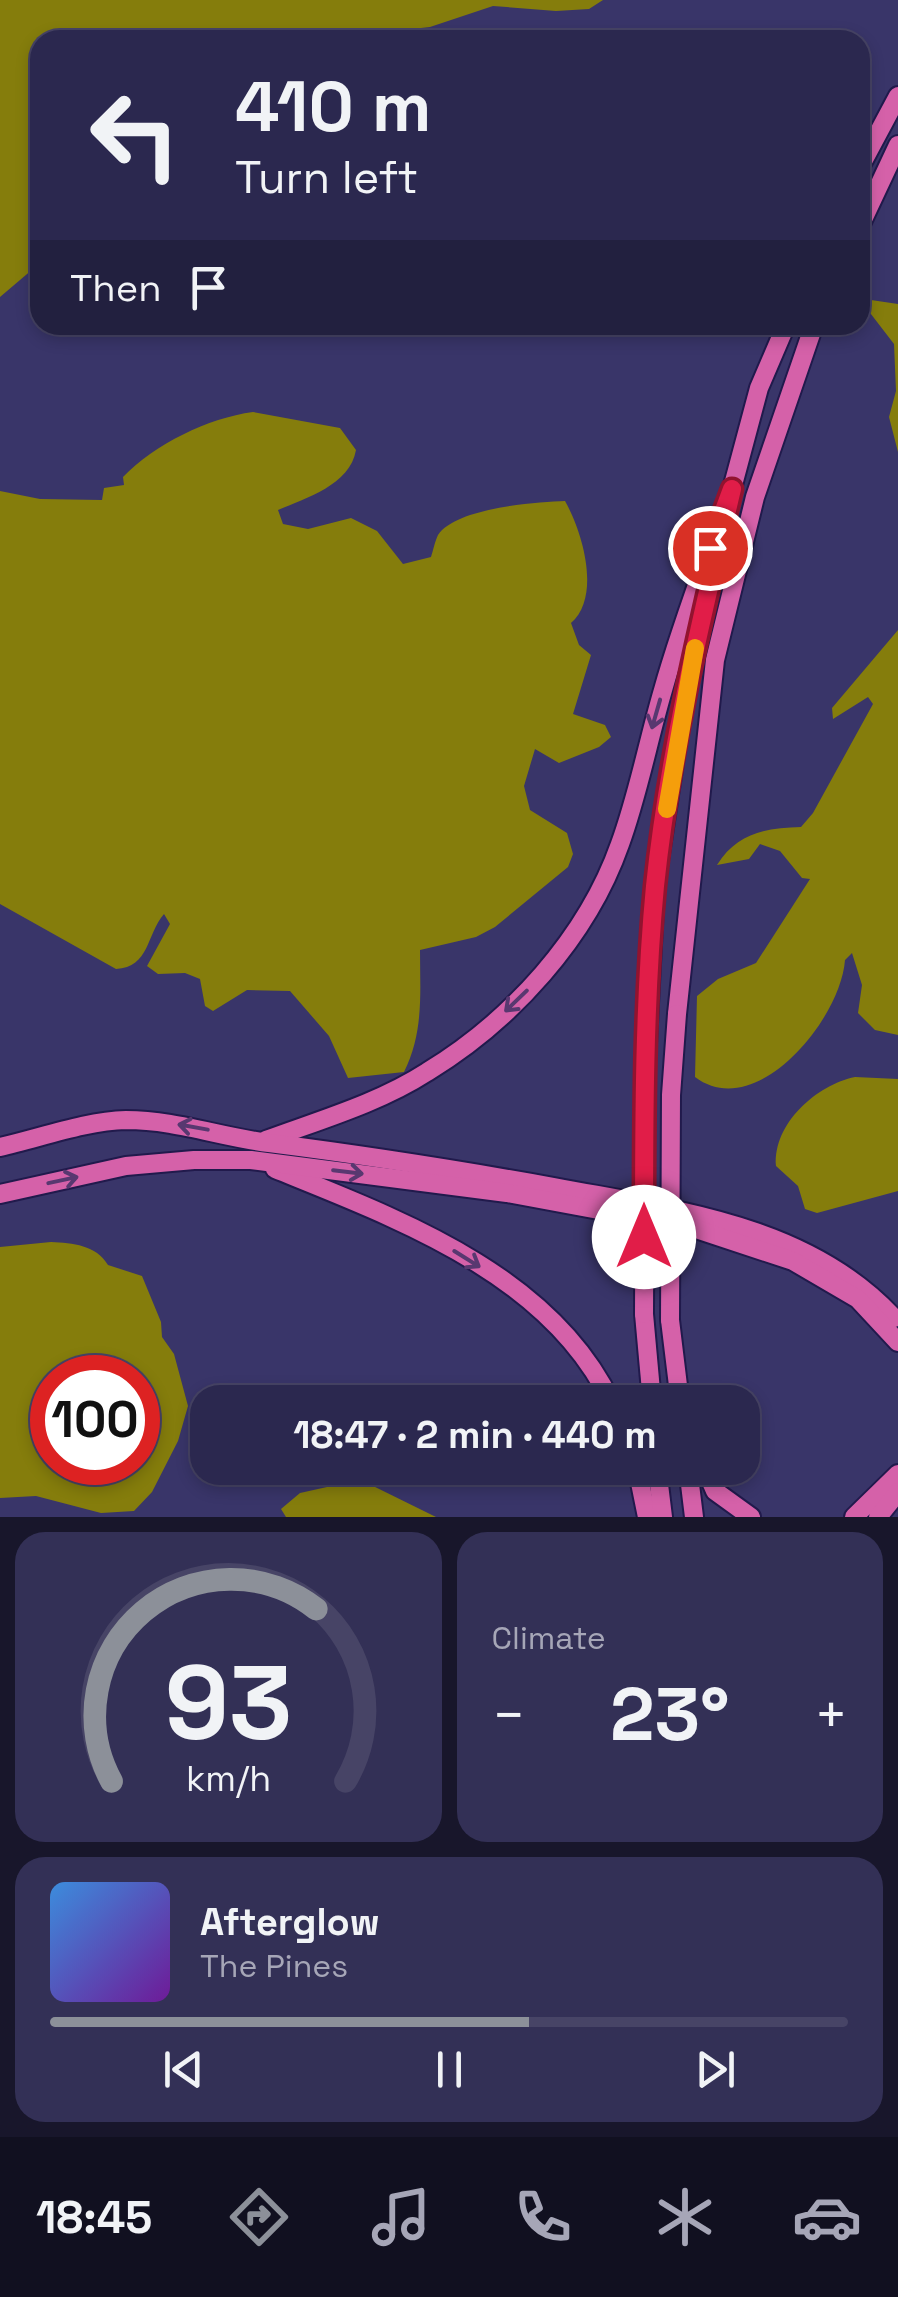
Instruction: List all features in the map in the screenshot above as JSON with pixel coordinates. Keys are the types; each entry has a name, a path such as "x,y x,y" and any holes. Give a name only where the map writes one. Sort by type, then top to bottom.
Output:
{"highway":[{"path":"870,148 898,96"},
{"path":"870,205 898,145"},
{"path":"650,1385 644,1314 645,1082 655,886 685,691 758,388 782,335"},
{"path":"680,1385 670,1320 671,1096 676,1014 714,660 755,497 811,335"},
{"path":"261,1142 426,1074 481,1035 536,981 568,940 602,890 621,842 664,686 732,489"},
{"path":"0,1147 123,1120 190,1125 261,1142 406,1160 733,1223 798,1248 866,1288 898,1322"},
{"path":"0,1194 126,1166 252,1160 507,1193 724,1236 793,1260 858,1299 898,1342"},
{"path":"252,1160 434,1238 500,1279 559,1328 603,1385"},
{"path":"854,1517 898,1474"},
{"path":"640,1485 647,1517"},
{"path":"659,1485 663,1517"},
{"path":"690,1485 694,1517"},
{"path":"712,1485 750,1517"},
{"path":"878,1517 898,1492"}],"shaded area":[{"path":"0,0 603,0 589,9 556,11 493,6 430,27 403,30 30,30 30,272 0,297"},
{"path":"870,301 898,304 898,452 889,417 896,391 894,344 870,313"},
{"path":"253,412 340,428 356,450 352,462 336,481 278,510 283,524 308,529 351,518 377,531 403,564 431,557 438,535 461,518 497,508 565,501 583,546 586,597 571,623 579,645 591,655 573,714 605,725 611,737 599,747 559,763 535,749 524,786 530,810 567,833 573,854 568,867 495,927 476,937 420,950 418,1027 404,1072 348,1078 329,1036 290,991 247,990 213,1011 205,1006 200,979 185,973 158,974 147,966 170,924 164,914 135,963 116,969 0,904 0,491 40,499 102,500 104,488 124,485 123,477 136,465 183,434"},
{"path":"898,630 898,1035 875,1030 858,1013 862,985 852,953 845,960 828,1010 791,1058 768,1076 744,1086 719,1088 695,1077 697,996 718,979 756,963 810,879 802,878 780,851 760,844 749,859 717,865 743,839 764,831 801,827 813,813 873,704 868,697 833,719 832,708"},
{"path":"855,1077 898,1079 898,1191 817,1213 805,1209 798,1186 776,1166 777,1150 800,1108 826,1088"},
{"path":"76,1244 97,1253 108,1265 142,1276 161,1322 162,1337 174,1354 188,1406 178,1441 160,1476 160,1355 30,1355 30,1485 156,1485 134,1511 101,1513 36,1496 0,1498 0,1247"},
{"path":"336,1485 371,1485 436,1517 286,1517 281,1509 300,1493"}],"slow traffic":[{"path":"667,809 695,648"}],"route":[{"path":"644,1237 645,1082 655,886 685,691 732,489 710,548"}]}
